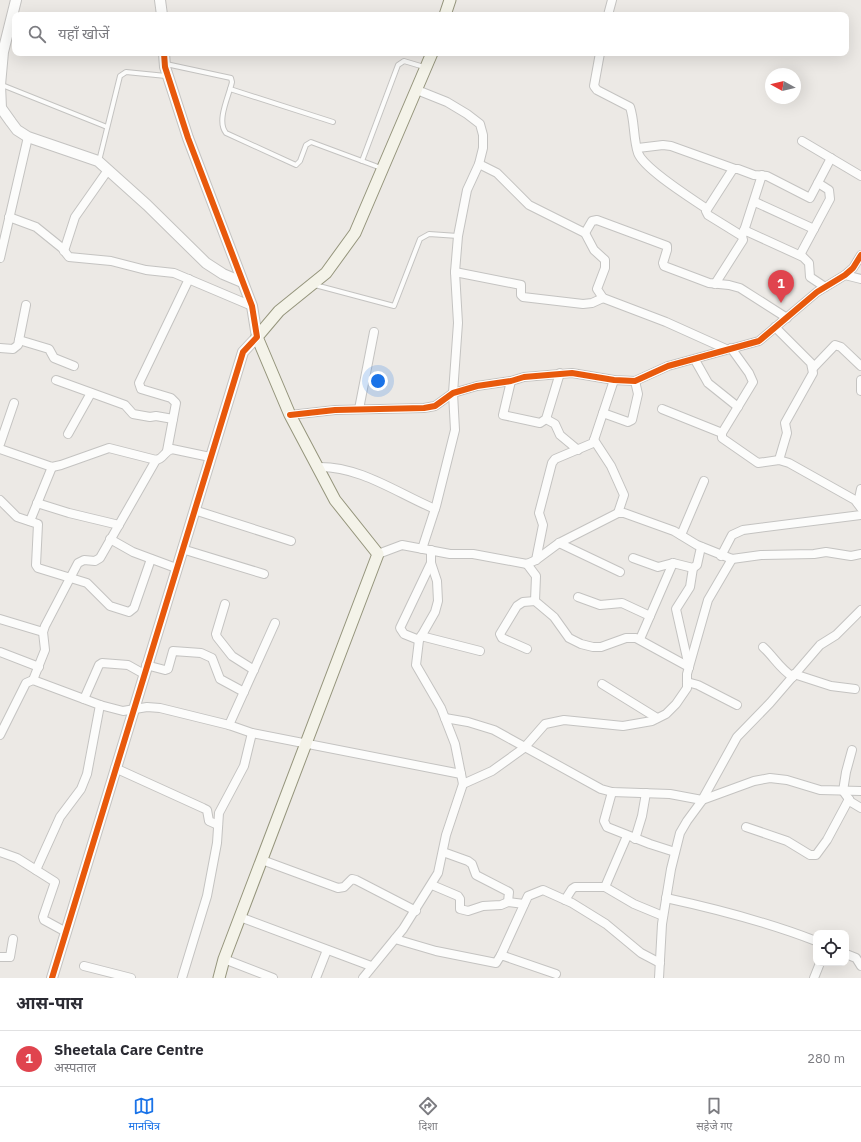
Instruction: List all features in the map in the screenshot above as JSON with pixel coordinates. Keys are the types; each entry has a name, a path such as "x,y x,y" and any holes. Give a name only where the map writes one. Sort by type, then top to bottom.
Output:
{"main road":[{"path":"446,12 450,0"},
{"path":"219,978 224,958 378,554 336,500 290,415 257,337 279,311 326,273 354,232 383,169 431,56"}],"street":[{"path":"13,12 16,0"},
{"path":"160,0 162,12"},
{"path":"609,12 612,0"},
{"path":"12,16 3,52 0,85 0,109 17,130 28,137 98,161 148,206 206,263 223,274 242,282"},
{"path":"52,978 242,352 257,337 252,306 188,138 168,76 164,56"},
{"path":"599,56 594,86 597,90 630,107 638,148 642,160 668,182 707,209"},
{"path":"417,90 447,102 467,114 480,124 483,135 483,148 479,164 467,190 458,236 455,272 458,323 453,393 455,430 435,509 422,549"},
{"path":"0,258 28,137"},
{"path":"802,141 861,176"},
{"path":"638,148 663,145 671,146 754,175 762,175 807,198 812,196 831,158"},
{"path":"479,164 496,173 529,205 585,233 594,250 605,260 605,268 597,289 602,298 666,322 729,349 752,378 751,385 722,433 722,438 758,463 779,460 789,463 860,505 861,489"},
{"path":"736,169 730,173 707,209 708,215 743,233 800,255 809,263 810,277 825,287"},
{"path":"64,251 76,217 108,170"},
{"path":"715,284 743,240 743,233 762,175"},
{"path":"800,255 831,196 829,190 818,183"},
{"path":"754,202 814,229"},
{"path":"9,217 36,227 64,251 66,255 72,258 111,261 146,270 174,273 231,299 252,306"},
{"path":"585,233 592,221 597,220 667,246 663,263 664,266 709,283 729,285 740,288 787,318"},
{"path":"290,415 335,410 424,408 435,406 453,393 477,386 511,381 524,377 560,373 572,372 614,380 635,381 668,366 695,360 759,341 825,287 845,275 853,268 861,255"},
{"path":"455,272 521,285 521,295 523,297 583,304 592,303 602,298"},
{"path":"845,275 861,279"},
{"path":"0,448 52,466 61,466 109,448 156,460 163,458 167,451 176,403 175,401 141,389 140,383 188,279"},
{"path":"0,348 13,349 18,345 26,305"},
{"path":"775,327 811,363 813,368 813,373 785,423 788,433 779,460"},
{"path":"359,410 374,332"},
{"path":"19,340 49,350 54,358 74,366"},
{"path":"813,368 835,345 841,347 861,366"},
{"path":"695,360 708,383 738,407"},
{"path":"511,381 503,415 540,423 546,419 560,373"},
{"path":"56,380 125,405 133,414 173,419"},
{"path":"536,560 543,525 539,513 552,464 555,459 590,445 594,440 614,380"},
{"path":"861,380 861,391"},
{"path":"604,412 628,422 632,420 638,394 635,381"},
{"path":"68,434 91,393"},
{"path":"0,444 14,403"},
{"path":"662,409 722,433"},
{"path":"546,419 555,424 560,435 578,450"},
{"path":"594,440 611,466 624,495 618,513"},
{"path":"167,451 172,449 210,457"},
{"path":"0,735 26,684 33,680 39,667 45,650 43,632 70,577 80,560 97,561 156,460"},
{"path":"30,521 52,466"},
{"path":"318,466 332,467 381,482 435,509"},
{"path":"681,535 704,481"},
{"path":"0,500 17,517 38,524 36,566 38,568 70,577 91,585 110,606 129,612 134,608 151,559"},
{"path":"37,503 75,515 118,525"},
{"path":"194,510 291,542"},
{"path":"378,554 402,545 450,554 473,554 527,564 536,560 559,543 618,513 654,524 681,535 722,556 732,559 761,555 814,554 826,552 850,556 861,554"},
{"path":"722,556 732,535 742,530 861,515"},
{"path":"110,539 133,552 176,568"},
{"path":"559,543 620,572"},
{"path":"689,667 676,610 690,587 693,568 697,565 702,547"},
{"path":"182,549 264,574"},
{"path":"363,978 416,911 432,885 438,873 455,804 462,784 455,744 445,718 416,665 420,638 435,612 438,601 437,580 431,563 431,550"},
{"path":"633,558 658,567 673,563 693,568"},
{"path":"462,784 492,771 524,748 545,724 564,720 623,726 652,721 666,714 676,704 687,688 689,667 708,600 732,559"},
{"path":"431,563 400,628 404,634 480,651"},
{"path":"640,639 673,563"},
{"path":"527,564 536,576 535,601"},
{"path":"578,597 600,605 622,602 650,616"},
{"path":"527,649 502,638 500,634 517,606 523,602 535,601 554,617 569,638 581,644 601,647 631,637 640,639 689,667"},
{"path":"225,604 216,634 217,637 232,656 254,670"},
{"path":"659,978 663,916 674,852 684,827 702,800 737,737 794,676 820,645 836,635 861,610"},
{"path":"0,619 43,632"},
{"path":"229,726 275,623"},
{"path":"763,647 772,655 782,670 794,676 831,686 855,688"},
{"path":"84,699 99,665 102,663 128,665 145,670 165,670 168,669 173,651 201,653 212,658 220,680 244,692"},
{"path":"0,652 39,667"},
{"path":"33,680 100,705 123,711 147,707 160,708 252,733 461,774"},
{"path":"687,682 698,685 737,705"},
{"path":"602,684 657,718"},
{"path":"36,870 60,817 81,789 87,774 100,705"},
{"path":"445,718 468,722 494,730 524,748 601,789 612,792 670,794 702,800 754,781 770,778 787,780 820,790 861,791"},
{"path":"182,978 207,896 217,843 219,813 244,766 252,733"},
{"path":"852,750 843,791 849,799 861,808"},
{"path":"115,768 207,810 209,821 218,825"},
{"path":"612,792 604,824 607,827 674,852"},
{"path":"605,887 642,816 646,793"},
{"path":"746,827 787,841 810,855 816,855 827,840 849,799"},
{"path":"0,852 17,858 56,882 43,917 44,920 66,932"},
{"path":"443,852 468,861 472,864 476,875 509,892 508,902"},
{"path":"262,860 338,888 344,887 352,879 356,880 416,911"},
{"path":"432,885 458,896 460,899 460,908 463,911 468,911 483,906 501,905 508,902 524,904"},
{"path":"565,900 575,887 605,887 634,904 663,916"},
{"path":"395,939 436,951 496,963 528,896 543,890 565,900 606,924 641,954 660,963"},
{"path":"666,898 716,909 788,930 813,941"},
{"path":"240,917 371,966"},
{"path":"0,957 10,957 13,939"},
{"path":"316,978 327,950"},
{"path":"501,955 556,974"},
{"path":"849,955 856,958 861,966"},
{"path":"224,958 272,978"},
{"path":"84,966 131,978"},
{"path":"814,978 819,966"}],"lane":[{"path":"362,161 398,65 404,61 426,67"},
{"path":"165,64 231,78 230,89 222,121 222,128 226,133 296,165 300,161 306,144 311,142 383,169"},
{"path":"98,161 120,76 126,72 168,76"},
{"path":"0,85 107,127"},
{"path":"230,89 333,122"},
{"path":"312,284 394,306 420,239 429,234 458,236"}],"cycle path":[{"path":"52,978 243,352 257,337 252,306 188,138 165,67 164,56"},
{"path":"290,415 335,410 424,408 435,406 453,393 477,386 511,381 524,377 572,373 614,380 635,381 668,366 759,341 817,292 845,275 853,268 861,255"}],"place":[{"name":"Sheetala Care Centre","path":"781,303"}]}
